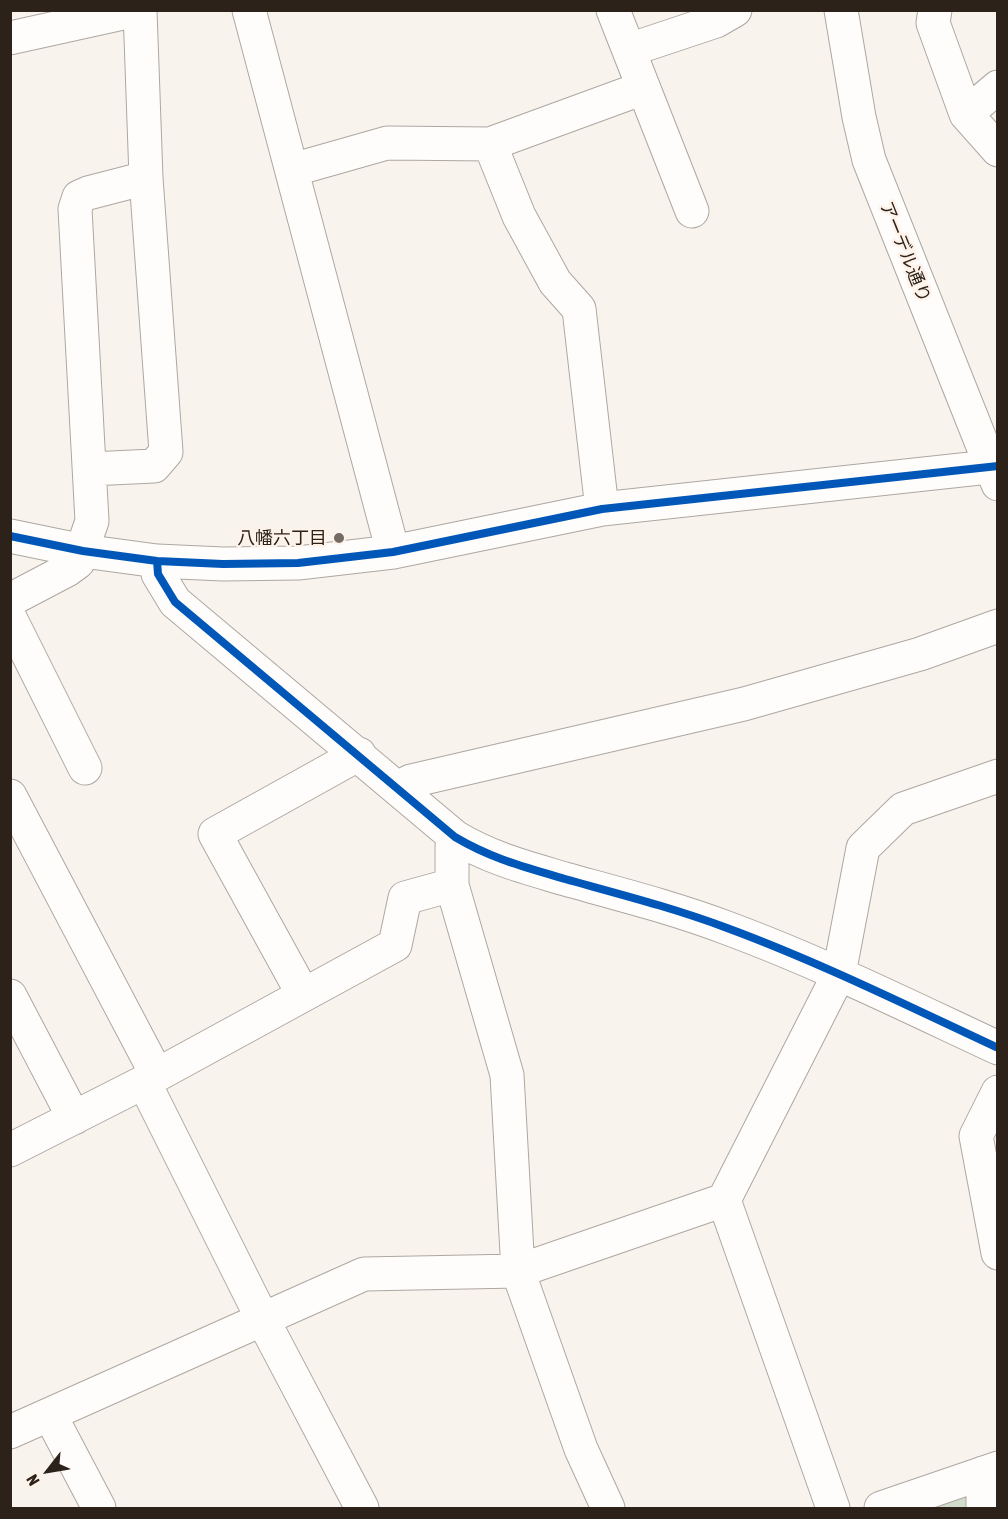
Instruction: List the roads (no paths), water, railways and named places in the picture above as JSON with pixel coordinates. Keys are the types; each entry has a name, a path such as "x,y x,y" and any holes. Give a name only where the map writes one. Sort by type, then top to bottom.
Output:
{"street":[{"path":"12,34 139,10 146,178 166,452 154,466 90,469"},
{"path":"249,10 393,552"},
{"path":"613,10 692,211"},
{"path":"629,50 716,21 735,10"},
{"name":"アーデル通り","path":"842,10 859,117 869,160 995,472"},
{"path":"935,10 933,23 966,114 998,150"},
{"path":"966,114 998,87"},
{"path":"292,170 387,143 490,144 643,88"},
{"path":"490,144 519,216 555,282 579,309 602,508"},
{"path":"10,600 78,562 92,521 75,209 79,197 88,193 146,178"},
{"path":"10,536 83,551 157,561 223,564 298,563 393,552 602,508 995,472"},
{"path":"157,561 158,574 175,602 359,754 455,837 501,860 674,910 727,928 838,974 998,1048"},
{"path":"10,618 85,768"},
{"path":"399,788 411,781 744,704 920,654 998,626"},
{"path":"303,994 214,834 359,754"},
{"path":"10,1432 364,1274 518,1270 724,1200 838,974 863,848 903,809 998,776"},
{"path":"10,796 151,1078 262,1320 362,1509"},
{"path":"455,837 452,846 452,885 507,1075 518,1270 581,1449 608,1509"},
{"path":"10,1150 151,1078 395,945 405,898 452,885"},
{"path":"10,996 74,1118"},
{"path":"998,1092 976,1136 998,1253"},
{"path":"724,1200 833,1509"},
{"path":"50,1415 99,1509"},
{"path":"881,1509 990,1471 983,1509"}],"place":[{"name":"八幡六丁目","path":"339,538"}]}
